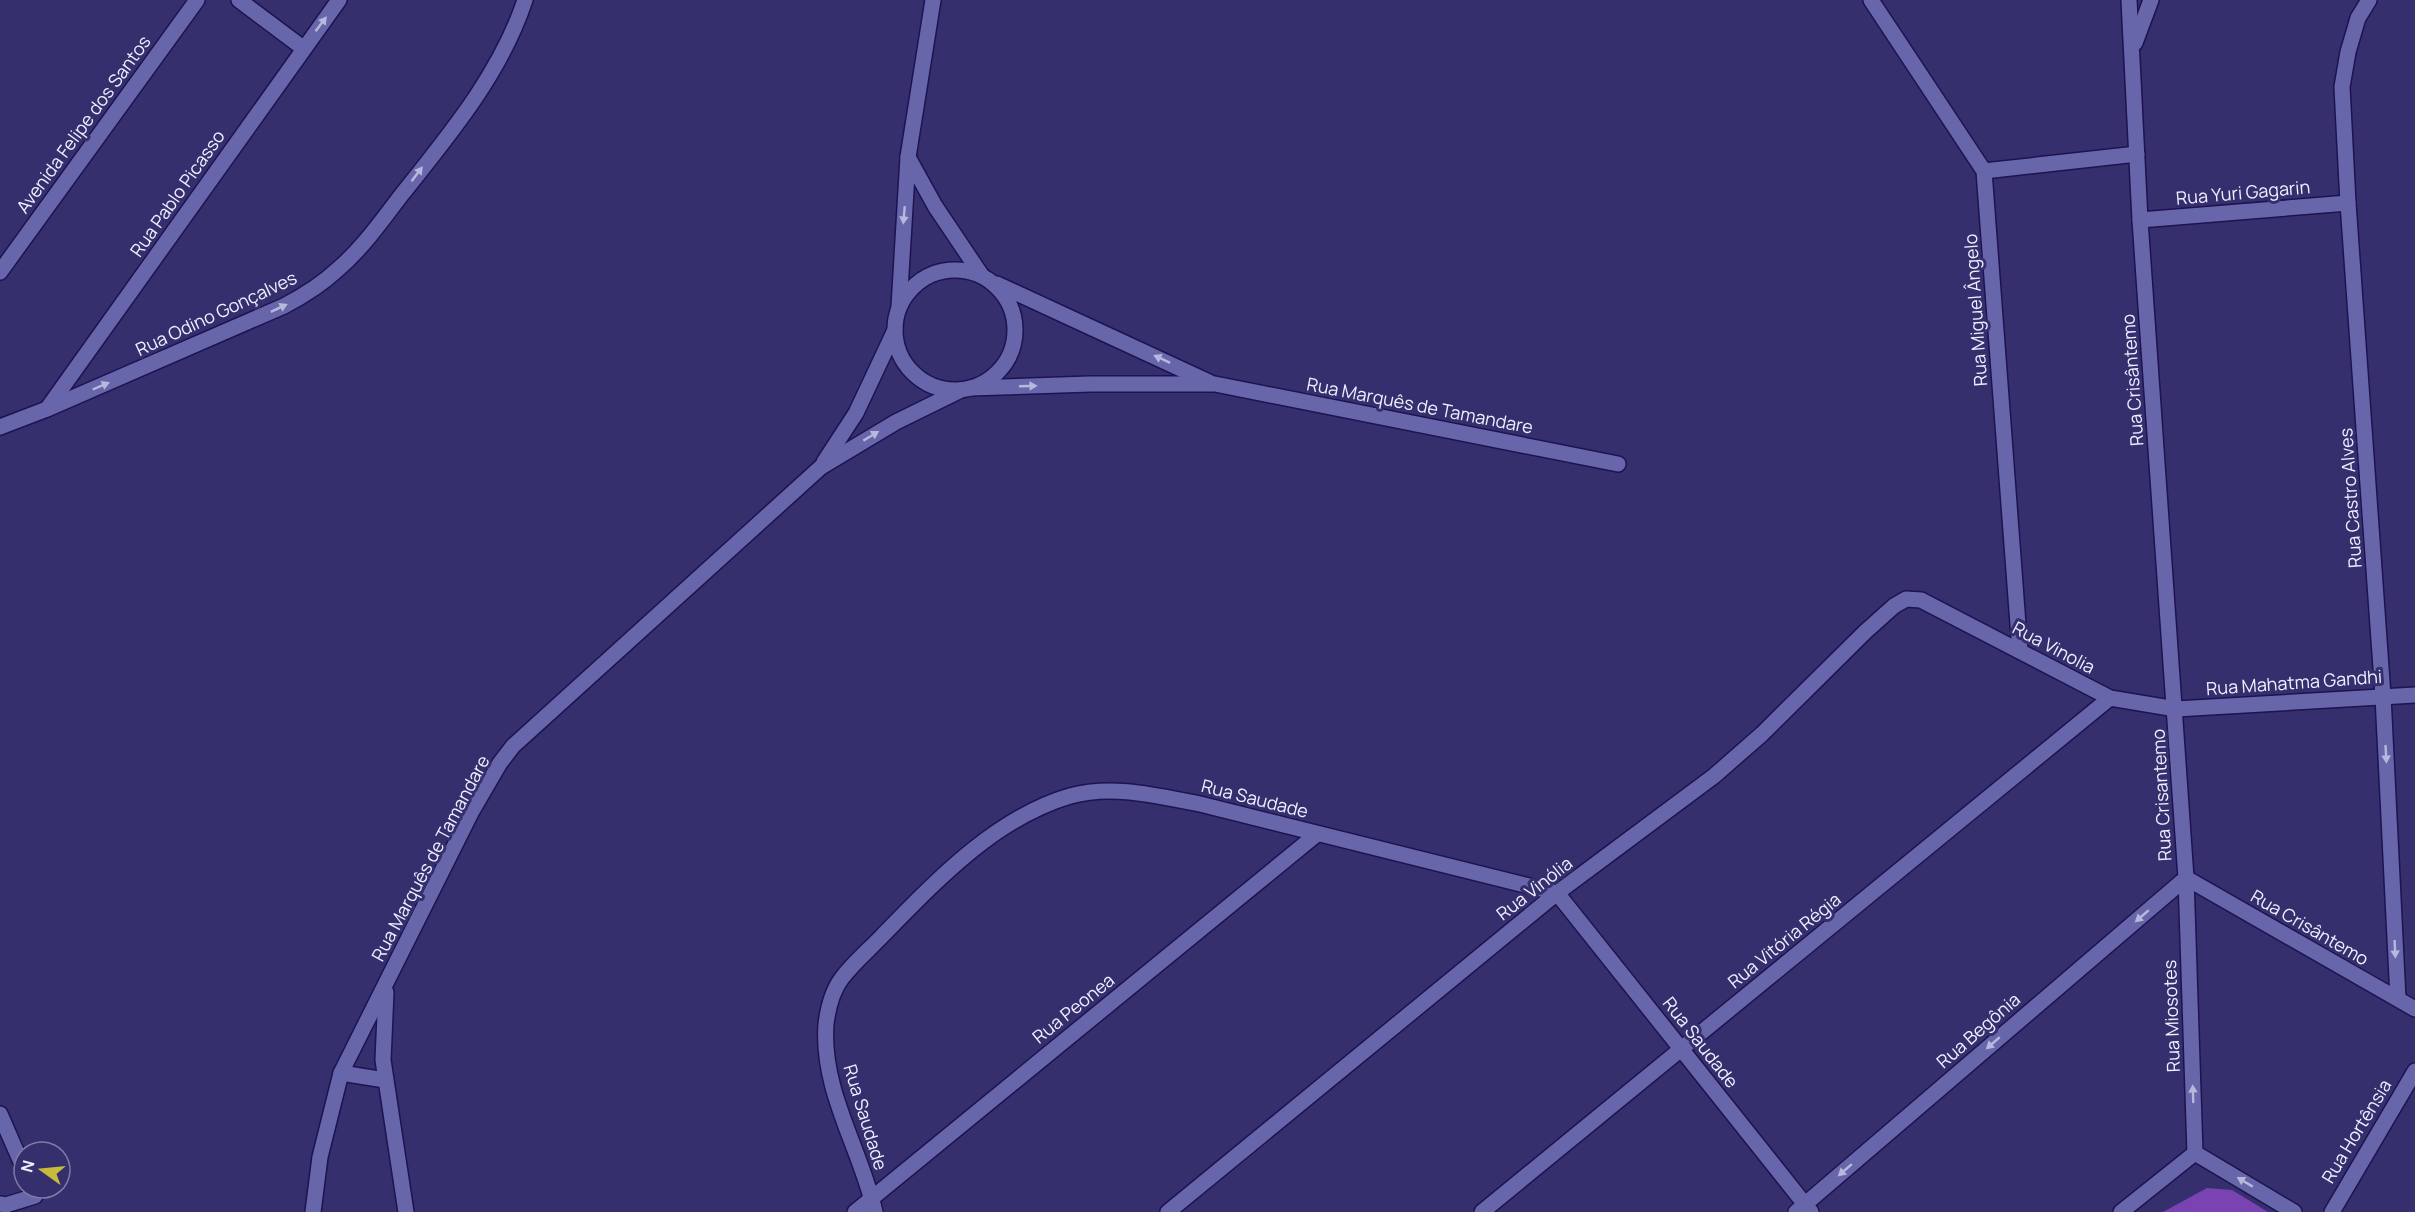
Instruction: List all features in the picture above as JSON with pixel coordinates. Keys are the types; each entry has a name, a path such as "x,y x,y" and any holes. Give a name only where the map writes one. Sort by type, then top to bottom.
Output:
{"street":[{"name":"Avenida Felipe dos Santos","path":"0,272 197,0"},
{"path":"239,0 303,48"},
{"name":"Rua Pablo Picasso","path":"47,410 339,0"},
{"name":"Rua Odino Gonçalves","path":"0,427 47,410 284,306 313,290 339,269 361,246 413,180 489,76 516,27 525,0"},
{"path":"908,157 935,206 986,278 1003,294 1012,311 1015,330 1011,350 1002,366 988,380 965,389 936,387 914,374 900,354 895,329 899,308 908,157 933,0"},
{"name":"Rua Miguel Ângelo","path":"1871,0 1984,171 2020,651"},
{"name":"Rua Crisântemo","path":"2128,0 2133,48 2140,220 2176,709"},
{"name":"Rua Crisântemo","path":"2133,48 2151,0"},
{"name":"Rua Castro Alves","path":"2369,0 2358,18 2348,52 2342,87 2348,203 2383,696 2398,999"},
{"path":"1984,171 2137,154"},
{"name":"Rua Yuri Gagarin","path":"2140,220 2348,203"},
{"path":"899,308 905,295 927,276 940,271 955,269 969,271 986,278"},
{"name":"Rua Marquês de Tamandare","path":"986,278 1215,384"},
{"name":"Rua Marquês de Tamandare","path":"821,467 856,412 895,329"},
{"name":"Rua Marquês de Tamandare","path":"313,1212 320,1157 341,1073 472,811 488,781 507,754 632,637 821,467 896,422 965,389 1090,384 1215,384 1618,464"},
{"name":"Rua Vinólia","path":"1168,1212 1557,893 1714,776 1762,734 1894,606 1906,599 1921,600"},
{"name":"Rua Vinolia","path":"1921,600 2110,698 2176,709"},
{"name":"Rua Mahatma Gandhi","path":"2176,709 2415,695"},
{"name":"Rua Vitória Régia","path":"1482,1212 2110,698"},
{"name":"Rua Crisantemo","path":"2176,709 2186,878"},
{"name":"Rua Saudade","path":"873,1205 841,1112 830,1071 826,1042 829,1006 843,977 900,918 979,846 1008,825 1045,805 1098,790 1152,795 1200,804 1557,893 1683,1048 1804,1210"},
{"name":"Rua Peonea","path":"855,1212 873,1205 1317,834"},
{"name":"Rua Crisântemo","path":"2186,878 2415,1010"},
{"name":"Rua Miosotes","path":"2186,878 2195,1153"},
{"name":"Rua Begônia","path":"1804,1210 2186,878"},
{"path":"387,983 383,1043 385,1080 406,1212"},
{"name":"Rua Hortênsia","path":"2332,1212 2415,1071"},
{"path":"341,1073 385,1080"},
{"path":"0,1114 12,1142"},
{"path":"2121,1212 2195,1153 2294,1212"},
{"path":"0,1204 6,1205 17,1200"}],"building":[{"path":"2207,1188 2232,1190 2268,1212 2163,1212"}]}
